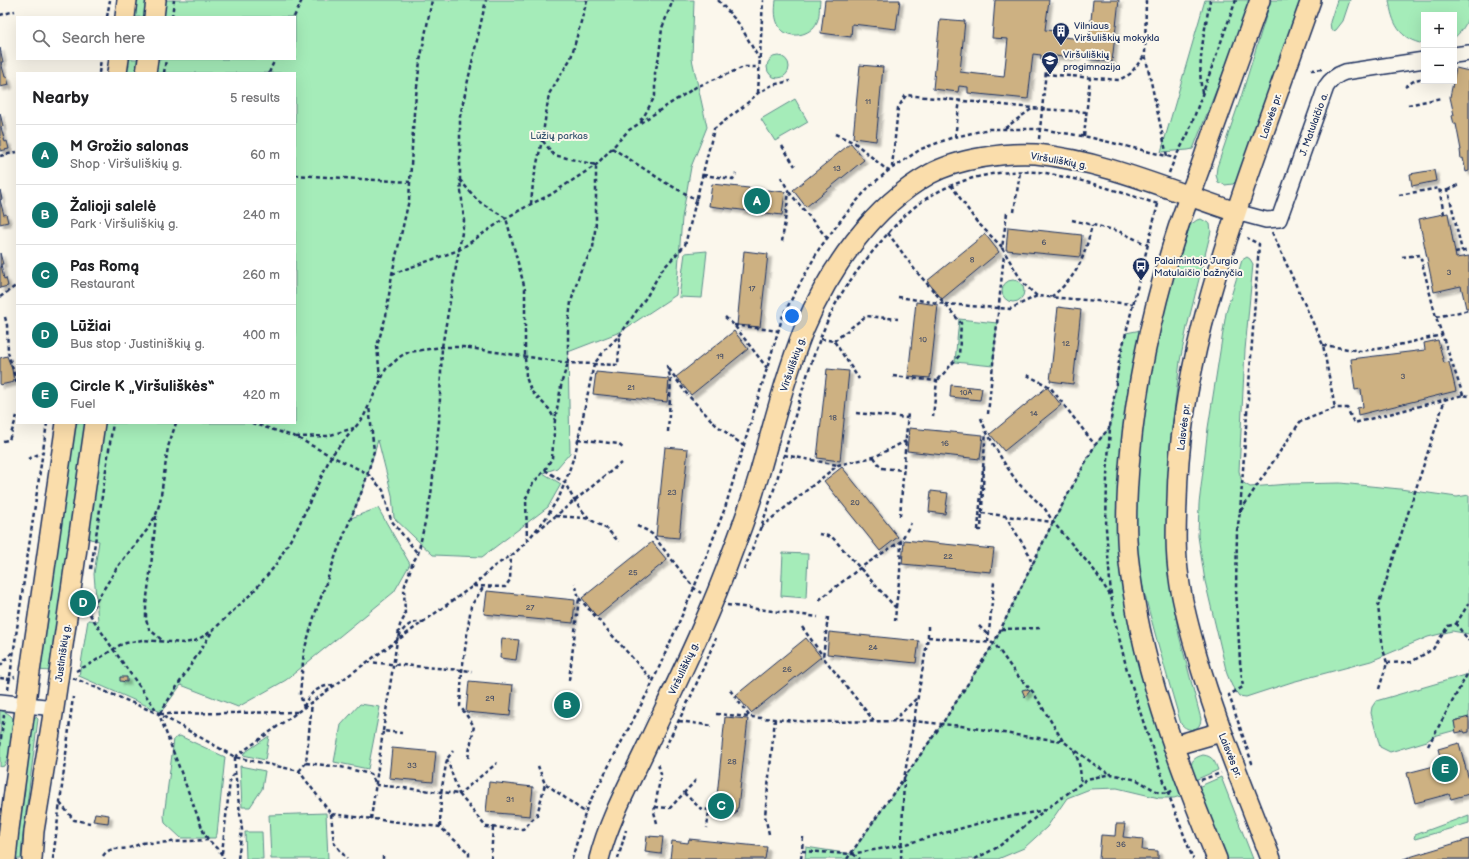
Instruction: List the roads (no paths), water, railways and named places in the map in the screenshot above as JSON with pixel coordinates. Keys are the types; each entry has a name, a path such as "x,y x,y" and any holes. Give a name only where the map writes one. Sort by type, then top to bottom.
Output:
{"main road":[{"path":"125,16 127,0"},
{"path":"154,16 156,0"},
{"path":"1217,859 1173,746 1148,663 1134,600 1128,552 1127,506 1133,426 1140,374 1160,289 1179,226 1260,0"},
{"name":"Laisvės pr.","path":"1271,859 1221,732 1204,680 1186,614 1179,577 1176,541 1177,474 1182,425 1191,373 1226,239 1311,0"},
{"path":"116,72 119,60"},
{"path":"146,72 148,60"},
{"name":"Viršuliškių g.","path":"599,859 605,836 613,818 714,601 758,478 790,367 806,326 823,291 857,239 879,213 906,190 931,173 976,159 1001,155 1021,154 1057,157 1121,173 1161,196 1190,197 1236,212"},
{"path":"6,859 8,829 66,424"},
{"name":"Justiniškių g.","path":"32,859 34,831 54,708 70,675 95,424"},
{"path":"1173,746 1221,732"}],"street":[{"path":"1457,55 1469,53"},
{"name":"J. Matulaičio a.","path":"1236,212 1266,220 1279,219 1326,87 1337,75 1345,72 1421,60"},
{"path":"0,702 54,708"}],"place":[{"name":"Vilniaus Viršuliškių mokykla","path":"1061,46"},
{"name":"Viršuliškių progimnazija","path":"1050,75"},
{"name":"M Grožio salonas","path":"757,201"},
{"name":"Palaimintojo Jurgio Matulaičio bažnyčia","path":"1141,281"},
{"name":"Lūžiai","path":"83,603"},
{"name":"Žalioji salelė","path":"567,705"},
{"name":"Circle K „Viršuliškės“","path":"1445,769"},
{"name":"Pas Romą","path":"721,806"}],"park label":[{"name":"Lūžių parkas","path":"559,135"}]}
